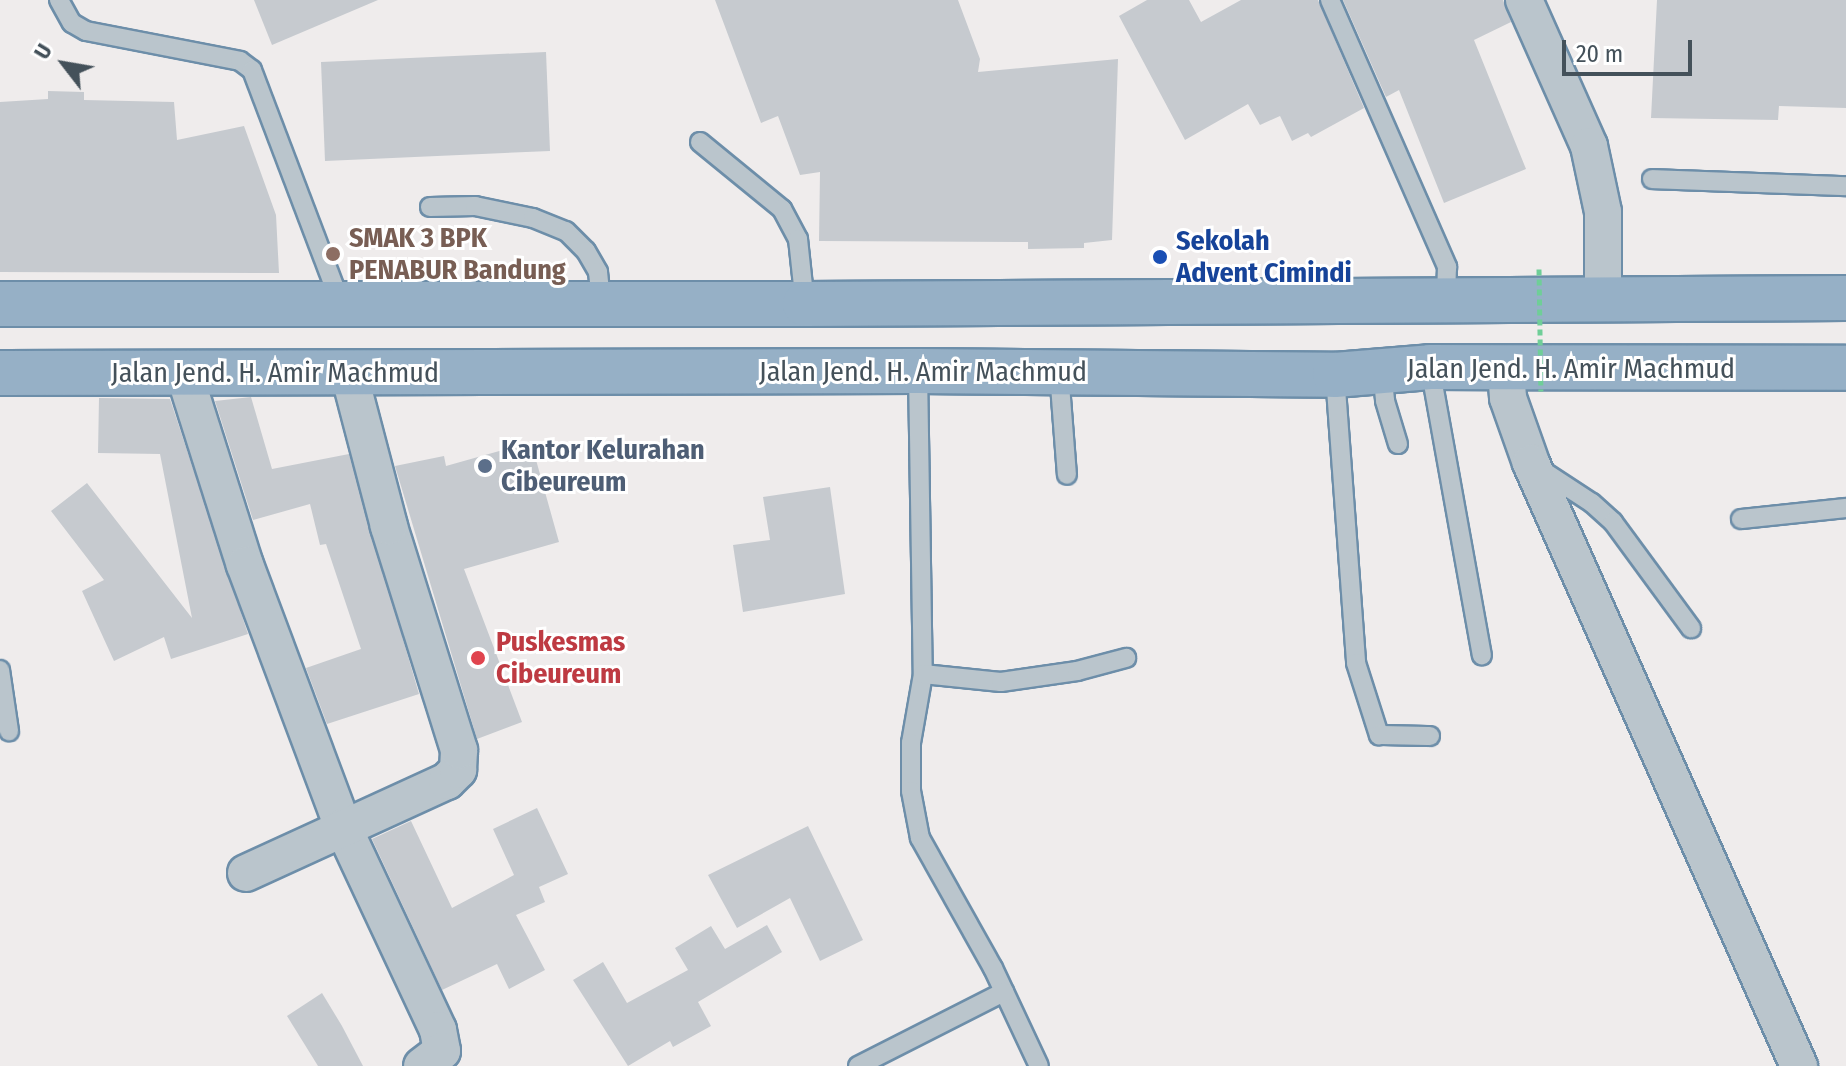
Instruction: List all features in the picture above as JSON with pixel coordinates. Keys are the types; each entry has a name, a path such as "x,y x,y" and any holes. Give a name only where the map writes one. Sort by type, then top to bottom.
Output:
{"highway":[{"path":"0,304 805,304 1846,298"},
{"name":"Jalan Jend. H. Amir Machmud","path":"0,373 918,371 1335,375 1430,367 1523,380 1846,368"}],"street":[{"path":"1524,0 1589,146 1603,212 1603,299"},
{"path":"184,373 245,565 343,827 438,1030 438,1061"},
{"path":"246,873 447,781 458,770 459,750 389,526 349,373"},
{"path":"1523,380 1508,398 1531,463 1799,1066"}],"lane":[{"path":"59,0 72,23 86,31 240,61 252,70 340,302"},
{"path":"1330,0 1447,267 1446,300"},
{"path":"700,142 782,209 798,239 805,304"},
{"path":"1652,179 1846,186"},
{"path":"430,207 475,206 533,218 566,231 586,251 598,272 601,302"},
{"path":"1430,367 1482,655"},
{"path":"918,371 923,674 911,743 911,791 920,838 1004,992 1039,1066"},
{"path":"1382,371 1385,401 1398,444"},
{"path":"1059,372 1067,475"},
{"path":"1335,375 1356,663 1379,735 1430,736"},
{"path":"1531,463 1592,503 1613,522 1691,628"},
{"path":"1741,519 1846,508"},
{"path":"923,674 1001,682 1077,671 1126,658"},
{"path":"0,670 9,731"},
{"path":"858,1066 1004,992"}],"path":[{"path":"1523,380 1539,269"}],"building":[{"path":"254,0 378,0 272,45"},
{"path":"715,0 958,0 980,59 978,72 1118,59 1112,240 1084,243 1084,248 1028,249 1028,242 819,241 820,172 800,175 778,116 761,123"},
{"path":"1147,0 1189,0 1201,22 1241,0 1318,0 1364,108 1311,137 1308,133 1292,141 1280,116 1260,125 1248,104 1185,140 1119,16"},
{"path":"1343,0 1503,0 1511,22 1474,40 1526,169 1444,203 1399,90 1386,97"},
{"path":"1657,0 1846,0 1846,108 1779,106 1778,120 1651,118"},
{"path":"546,52 550,151 325,161 321,62"},
{"path":"48,91 84,92 84,100 174,102 177,140 244,126 276,215 279,273 0,272 0,102 48,99"},
{"path":"251,397 272,469 349,454 419,694 327,724 306,668 361,649 326,544 320,545 310,504 253,520 215,401"},
{"path":"99,398 170,399 248,634 171,659 164,637 114,661 82,591 104,580 51,511 87,483 192,618 160,454 98,453"},
{"path":"531,442 559,542 464,569 522,722 477,739 395,466 444,456 446,466"},
{"path":"830,487 845,594 743,612 733,545 770,540 763,497"},
{"path":"537,808 568,874 539,887 545,902 516,915 545,970 509,989 497,964 442,990 372,839 411,821 452,908 514,875 493,829"},
{"path":"808,826 863,940 820,961 790,898 737,928 708,875"},
{"path":"767,925 782,952 698,1002 711,1026 673,1047 670,1041 628,1066 573,980 603,962 627,1003 688,970 675,948 711,926 725,949"},
{"path":"322,993 363,1066 318,1066 287,1016"}],"place":[{"name":"SMAK 3 BPK PENABUR Bandung","path":"333,254"},
{"name":"Sekolah Advent Cimindi","path":"1160,257"},
{"name":"Kantor Kelurahan Cibeureum","path":"485,466"},
{"name":"Puskesmas Cibeureum","path":"478,658"}]}
